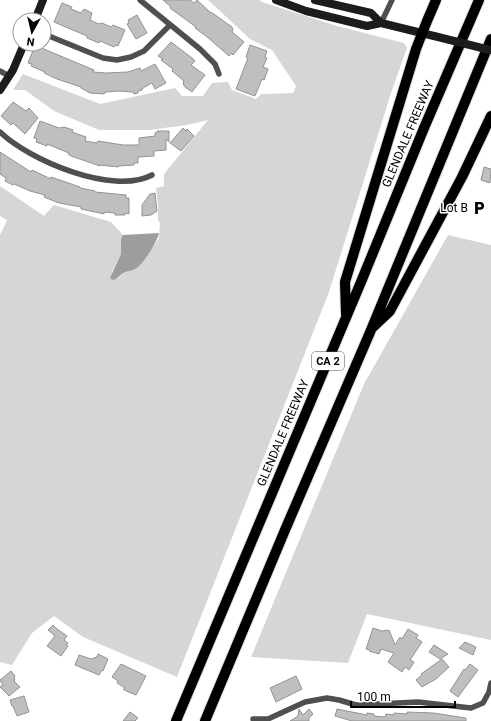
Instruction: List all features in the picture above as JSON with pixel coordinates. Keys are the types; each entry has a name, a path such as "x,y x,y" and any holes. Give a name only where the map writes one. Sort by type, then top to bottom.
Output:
{"highway":[{"path":"346,318 345,282 422,33 436,0"},
{"name":"GLENDALE FREEWAY","path":"176,721 479,0"},
{"name":"CA 2","path":"205,721 491,39"},
{"path":"370,330 390,311 462,177 491,116"}],"street":[{"path":"39,12 44,0"},
{"path":"140,0 200,49 215,64 219,74"},
{"path":"276,0 306,11 367,26 381,22 392,0"},
{"path":"315,0 371,13 381,22 491,50"},
{"path":"52,37 103,58 117,60 131,57 144,51 170,25"},
{"path":"0,90 9,76 20,52"},
{"path":"0,71 9,76"},
{"path":"0,132 10,142 32,155 88,176 105,180 125,181 145,179 152,175"},
{"path":"253,719 268,719 305,702 327,698 356,705 418,702 471,708 483,703 489,692 491,683"}],"shaded area":[{"path":"208,0 259,0 337,26 404,43 407,48 391,93 329,292 177,677 83,637 54,616 32,633 12,665 0,662 0,235 7,220 0,216 0,186 44,216 54,205 111,222 123,235 121,239 121,254 112,272 117,279 123,273 135,269 159,238 160,223 158,220 156,188 164,186 164,174 208,120 187,125 149,130 99,130 54,111 25,90 13,90 23,74 100,104 175,88 182,96 203,96 212,83 228,82 232,90 256,99 261,94 293,93 296,86 272,50 250,39"},
{"path":"159,233 156,242 138,267 134,270 123,273 114,280 110,278 121,254 121,239 123,235"},
{"path":"448,235 491,245 491,640 367,614 348,663 251,657 364,384"}],"building":[{"path":"163,0 190,0 194,3 197,0 211,13 232,27 232,32 244,42 233,55 231,53 229,56 195,28 196,27 170,8 171,7"},
{"path":"62,3 81,13 84,9 92,13 90,20 99,24 102,23 111,27 113,25 125,30 118,46 115,45 114,47 100,41 99,43 87,38 87,36 54,22"},
{"path":"137,15 147,33 136,39 127,24 129,23 128,20"},
{"path":"171,42 192,58 195,61 191,65 205,75 192,92 185,87 183,84 184,81 172,71 173,69 158,56"},
{"path":"250,45 267,51 265,57 267,58 263,67 268,69 255,96 236,89 248,58 246,57"},
{"path":"32,52 51,52 94,70 93,72 128,72 140,68 141,71 155,64 166,83 155,89 152,83 138,91 138,93 134,94 133,92 118,91 106,92 104,94 90,93 81,87 44,73 45,72 31,66 32,64 28,63"},
{"path":"13,102 26,111 29,108 38,118 25,134 13,123 11,125 1,116"},
{"path":"40,121 59,128 64,127 73,130 72,132 86,137 85,141 97,143 98,141 123,145 139,145 139,138 155,136 155,133 158,132 157,131 169,131 169,142 166,139 166,150 154,151 154,156 138,157 138,163 134,163 134,165 118,167 100,166 71,156 68,154 69,153 47,144 47,146 36,142 37,139 34,138"},
{"path":"183,128 186,131 187,129 194,136 181,151 170,143"},
{"path":"0,152 31,172 32,170 51,179 51,177 95,192 126,195 126,198 129,198 129,214 125,213 125,215 115,215 115,213 104,212 104,214 81,209 81,207 59,203 44,197 45,195 30,191 14,184 13,185 5,181 6,178 0,174"},
{"path":"484,167 491,169 490,183 481,180"},
{"path":"155,193 157,211 151,215 142,216 142,205 150,194"},
{"path":"53,625 67,636 64,640 68,643 66,645 68,646 61,656 47,646 55,636 48,630"},
{"path":"373,628 382,631 389,630 395,645 400,637 402,639 408,629 418,635 416,638 422,642 410,660 414,662 409,670 405,667 402,672 388,662 394,653 381,649 379,654 366,649"},
{"path":"465,642 476,647 473,655 459,648"},
{"path":"434,645 448,654 440,659 429,652"},
{"path":"98,654 108,659 103,671 102,670 99,675 75,665 79,655 91,659 97,657"},
{"path":"442,659 449,667 436,679 422,687 416,680 422,675 421,674"},
{"path":"121,664 146,676 136,695 124,690 124,687 117,683 118,681 112,677"},
{"path":"470,664 478,670 458,697 450,691 464,669 465,670"},
{"path":"11,671 15,676 14,681 20,687 9,696 0,687 3,685 0,680"},
{"path":"296,676 302,689 276,702 270,688"},
{"path":"24,696 29,712 17,716 10,700"},
{"path":"299,709 303,715 309,709 313,714 309,718 309,721 290,721 298,716"},
{"path":"337,709 385,717 386,714 394,715 394,713 433,713 466,718 466,721 352,721 335,716"},
{"path":"130,712 138,718 135,721 123,721"}],"place":[{"name":"Lot B","path":"479,208"}]}
